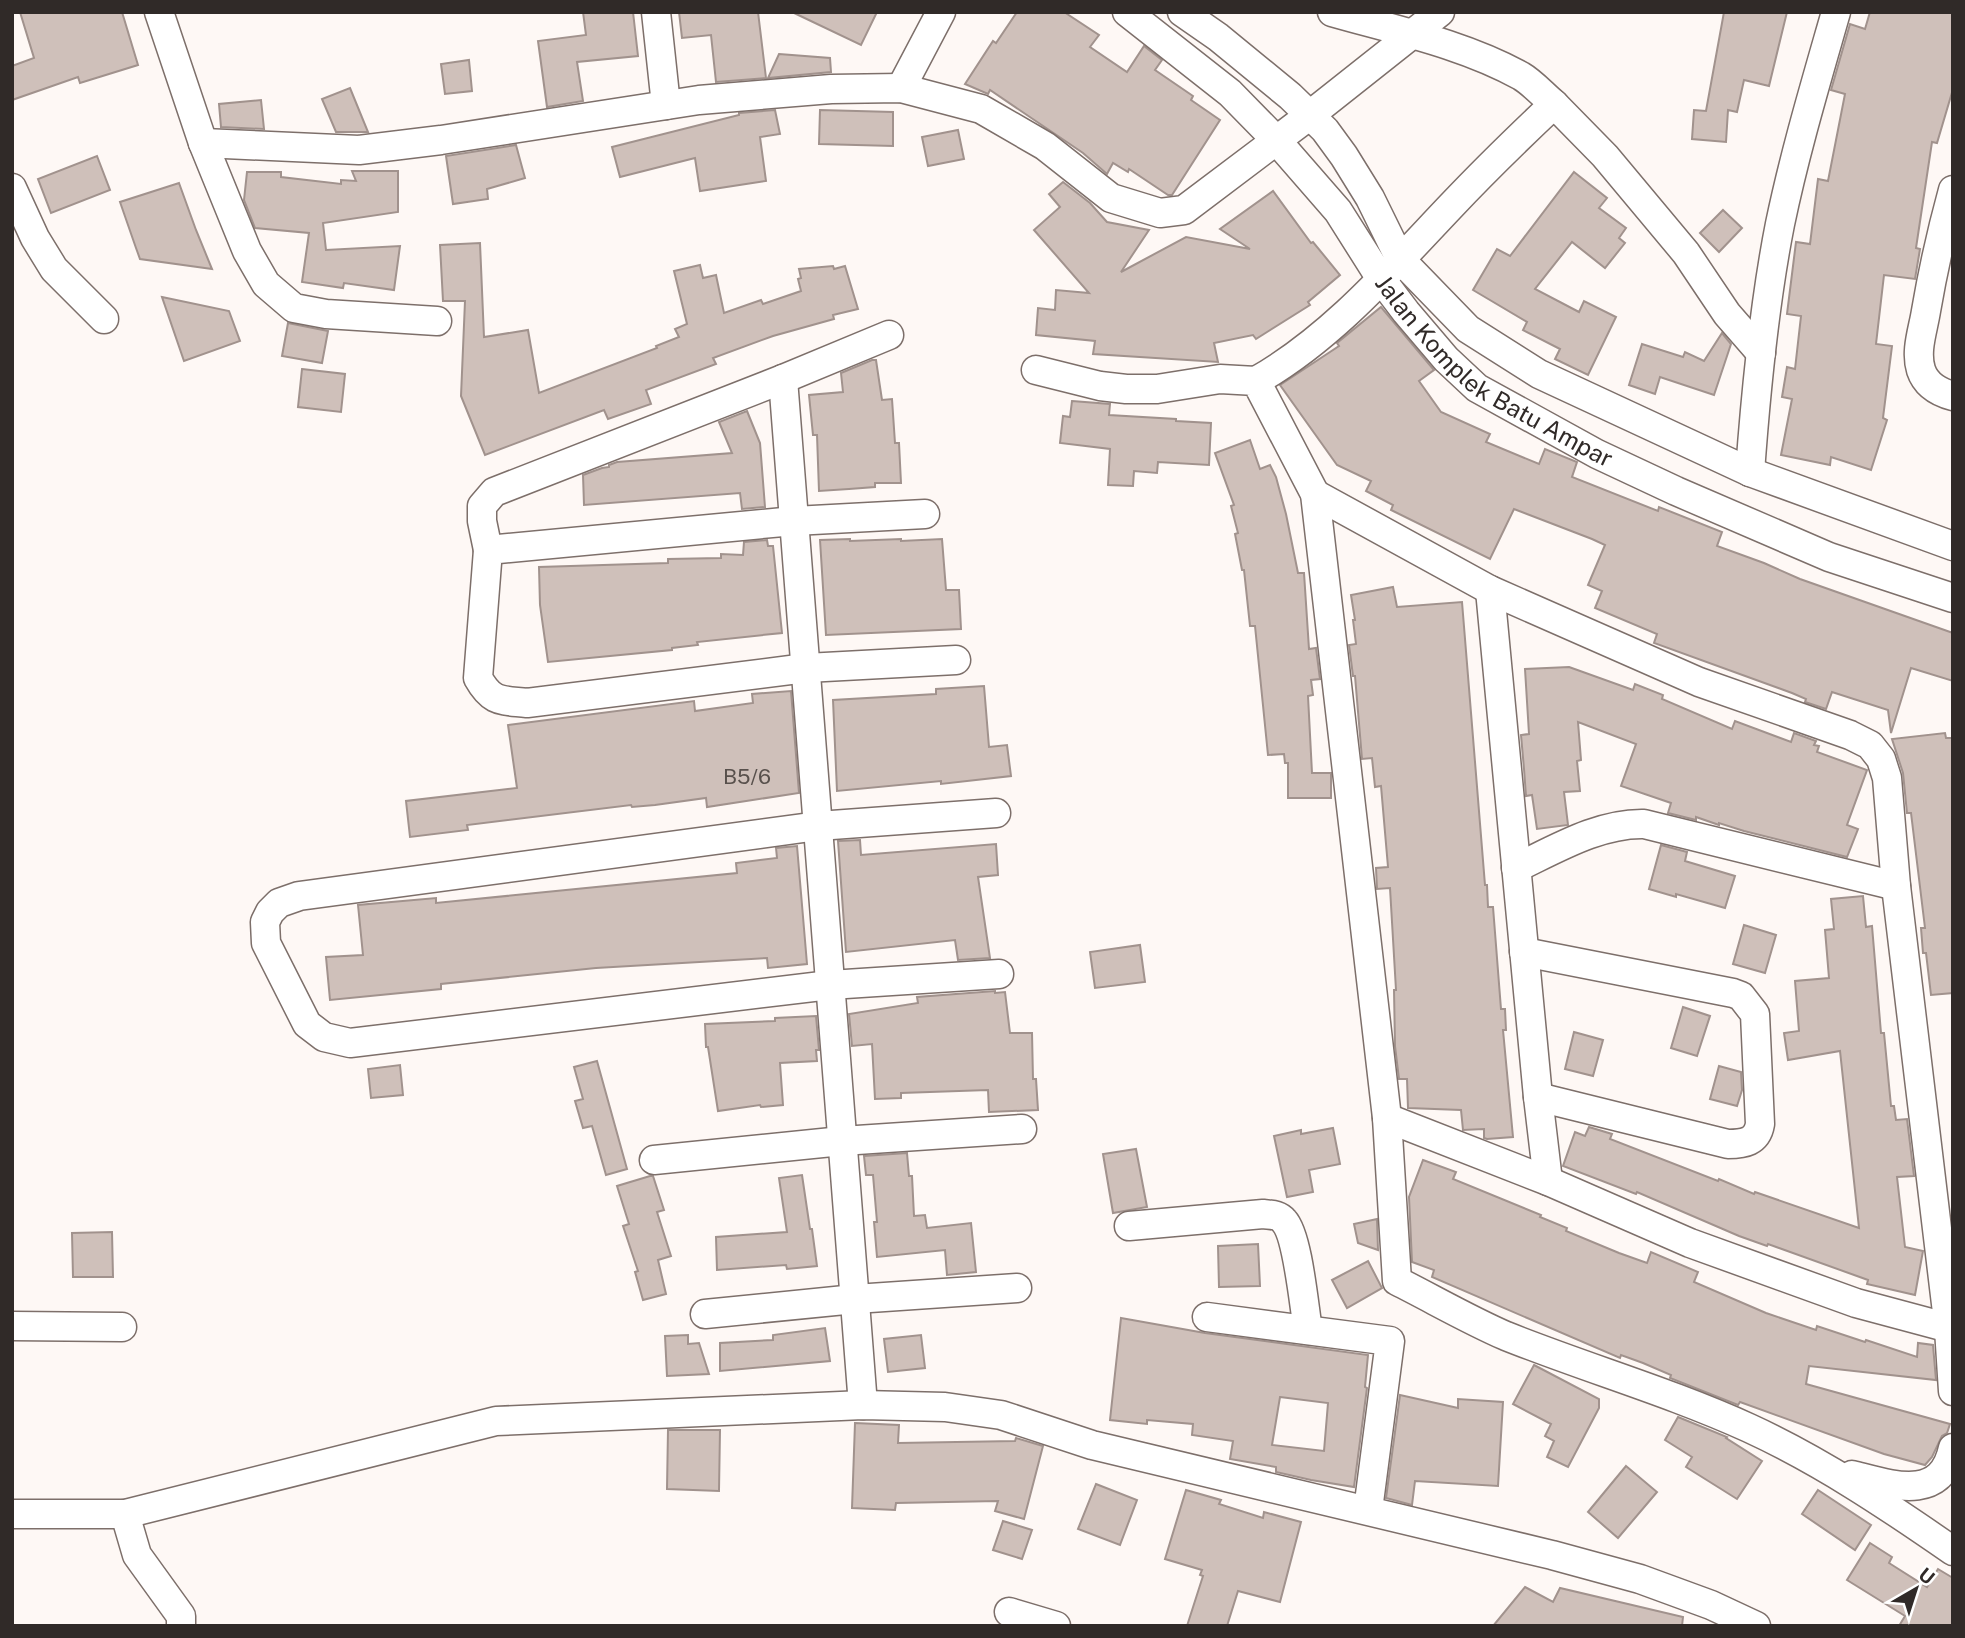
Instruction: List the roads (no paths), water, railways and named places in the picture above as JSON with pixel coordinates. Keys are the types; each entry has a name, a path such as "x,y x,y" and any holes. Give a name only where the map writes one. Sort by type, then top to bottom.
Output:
{"street":[{"path":"159,12 203,143 247,251 266,284 294,308 326,314 437,321"},
{"path":"656,12 666,105"},
{"path":"901,88 941,12"},
{"name":"Jalan Komplek Batu Ampar","path":"1127,12 1230,93 1277,141 1391,269 1468,329 1539,374 1750,472 1953,545"},
{"name":"Jalan Komplek Batu Ampar","path":"1182,12 1290,96 1325,130 1345,156 1375,206 1391,269 1447,359 1477,388 1597,454 1676,491 1829,557 1953,598"},
{"path":"1332,12 1413,35 1480,58 1523,77 1605,156 1686,253 1727,314 1761,353"},
{"path":"203,143 359,150 666,105 831,89 901,88 981,109 1045,146 1111,198 1160,213 1184,210 1310,116 1440,12"},
{"path":"1750,472 1761,353 1780,225 1803,127 1836,12"},
{"path":"1036,370 1100,386 1126,389 1157,389 1220,379 1256,381 1320,334 1391,269 1554,104"},
{"path":"12,188 35,238 54,269 104,319"},
{"path":"1953,190 1934,264 1918,355 1927,381 1934,388 1953,396"},
{"path":"889,335 494,492 482,506 488,550 478,678 487,693 500,700 527,703 806,668 956,660"},
{"path":"783,379 863,1405"},
{"path":"1256,381 1315,494 1387,1118 1397,1281 1504,1335 1705,1409 1752,1430 1889,1506 1953,1551"},
{"path":"1315,494 1490,590 1699,682 1850,735 1870,745 1881,759 1887,778 1896,886 1951,1329 1953,1391"},
{"path":"488,550 794,521 925,514"},
{"path":"1490,590 1548,1181"},
{"path":"996,813 818,826 299,896 279,903 265,922 266,943 307,1024 324,1037 350,1043 830,985 999,974"},
{"path":"1516,868 1591,834 1626,823 1644,824 1896,886"},
{"path":"1524,952 1732,992 1741,996 1755,1014 1760,1124 1754,1139 1741,1144 1728,1144 1538,1097"},
{"path":"1387,1118 1548,1181 1690,1243 1751,1266 1856,1303 1951,1329"},
{"path":"654,1160 842,1141 1022,1129"},
{"path":"1129,1226 1276,1215 1286,1222 1294,1244 1308,1330"},
{"path":"705,1314 855,1299 1017,1289"},
{"path":"1206,1317 1390,1341 1368,1510"},
{"path":"12,1326 122,1327"},
{"path":"12,1514 125,1514 496,1421 863,1405 945,1407 1001,1416 1092,1445 1552,1555 1640,1580 1711,1605 1756,1626"},
{"path":"1822,1467 1883,1483 1919,1486 1934,1481 1944,1472 1953,1448"},
{"path":"125,1514 137,1555 181,1616 181,1626"},
{"path":"1009,1612 1056,1626"}]}
